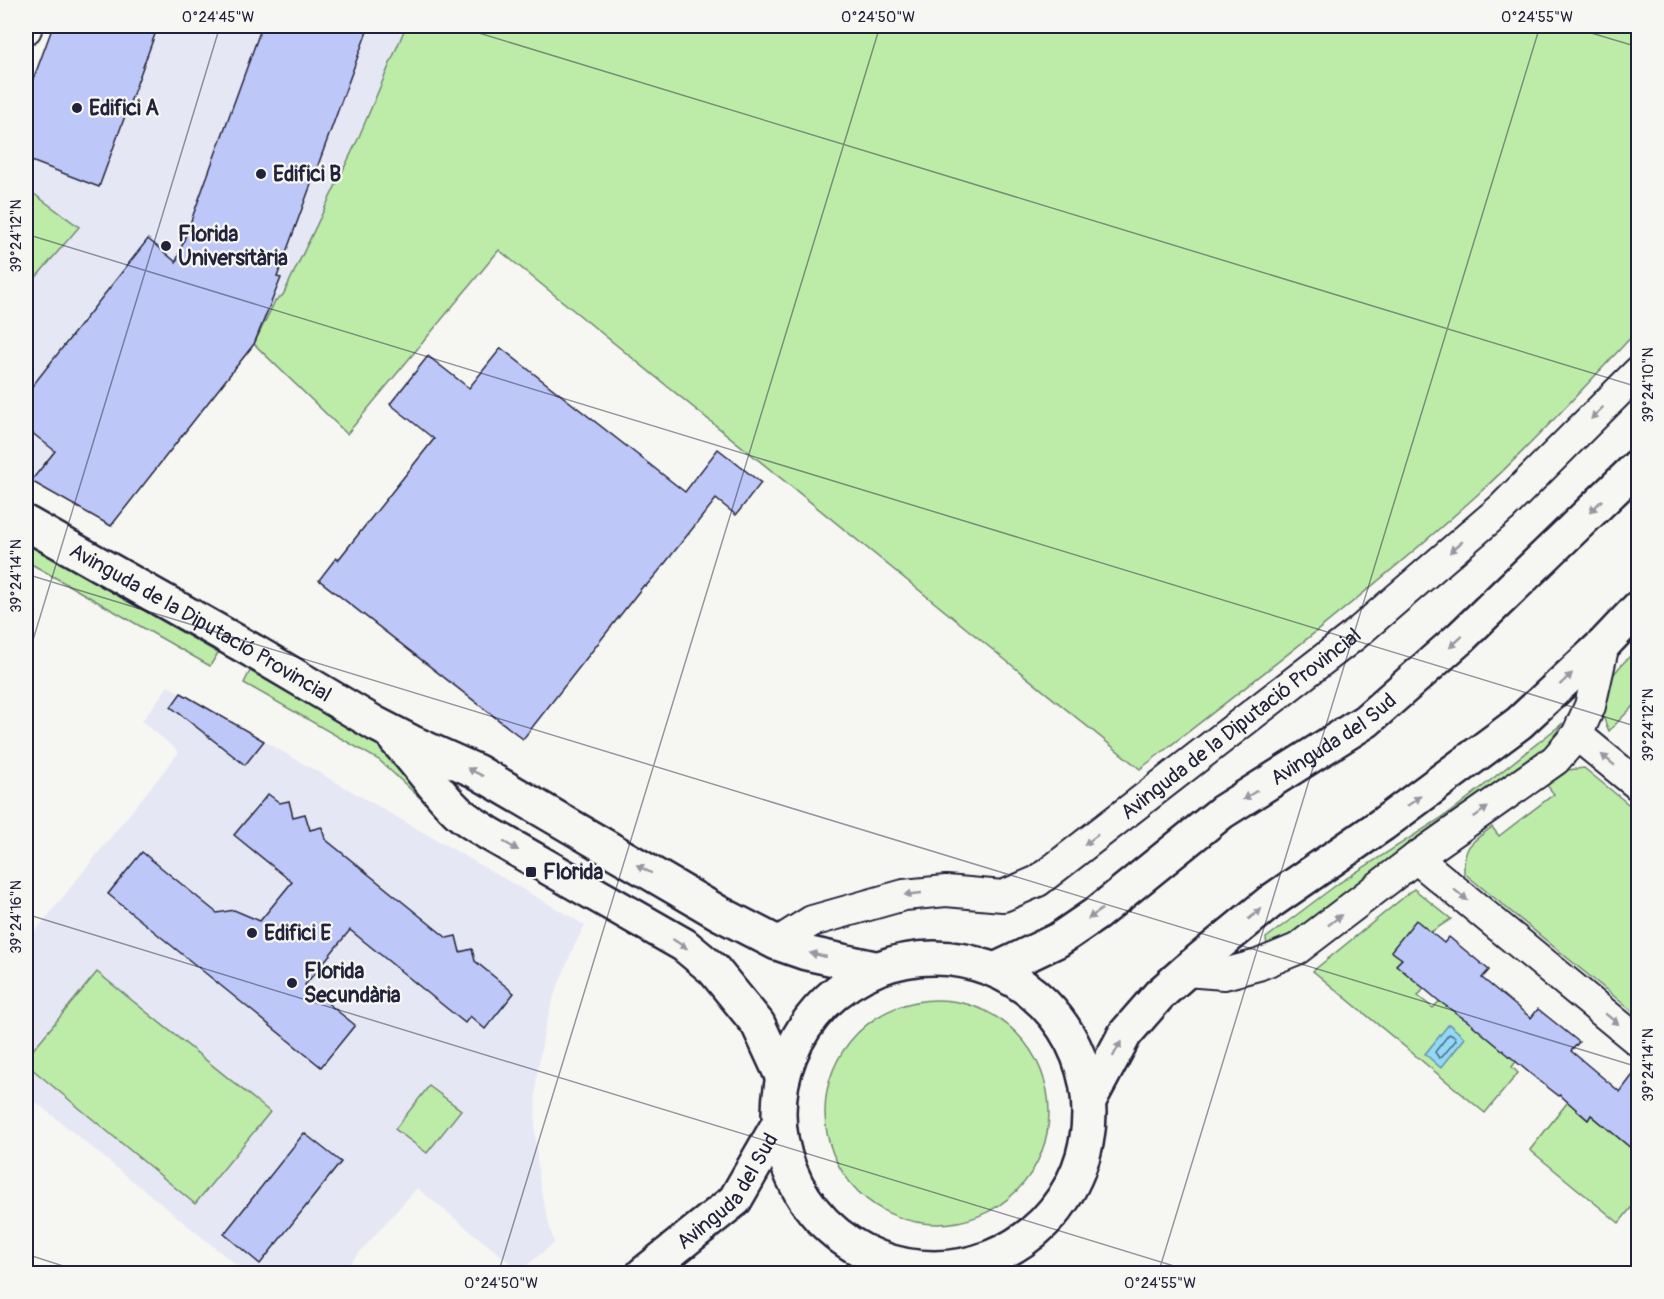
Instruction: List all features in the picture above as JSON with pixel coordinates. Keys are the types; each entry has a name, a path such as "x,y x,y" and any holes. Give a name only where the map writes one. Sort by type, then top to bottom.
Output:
{"main road":[{"name":"Avinguda del Sud","path":"995,970 1058,939 1096,914 1222,812 1366,721 1459,639 1638,466"},
{"name":"Avinguda de la Diputació Provincial","path":"26,523 253,651 376,724 476,771 719,913 777,943 875,968"},
{"path":"1089,1101 1125,1034 1159,995 1270,902 1392,817 1518,723 1604,644 1638,608"},
{"name":"Avinguda de la Diputació Provincial","path":"376,724 396,740 415,760 434,787 459,813 488,833 684,945 714,970 759,1024 782,1076"},
{"path":"909,959 952,959 995,970 1031,991 1061,1022 1081,1060 1089,1101 1088,1138 1078,1173 1060,1206 1022,1242 974,1264 928,1269 870,1267 810,1208 788,1169 778,1125 782,1076 800,1033 829,998 875,968 909,959"},
{"name":"Avinguda del Sud","path":"643,1274 735,1200 778,1125"}],"street":[{"name":"Avinguda de la Diputació Provincial","path":"777,943 812,921 904,895 946,891 1003,896 1038,881 1356,634 1502,508 1638,372"},
{"path":"1186,971 1224,974 1258,965 1297,949 1416,858 1555,760 1577,735 1590,705 1604,644"},
{"path":"1577,735 1638,785"},
{"path":"1416,858 1638,1041"}],"shaded area":[{"name":"Florida Universitària","path":"53,26 406,26 358,139 283,295 275,301 254,344 111,526 26,478 26,99"},
{"name":"Florida Secundària","path":"168,686 585,925 554,996 544,1032 536,1080 535,1132 538,1169 554,1243 520,1271 417,1188 341,1273 246,1273 26,1094 26,943 179,752 142,721"}],"green space":[{"path":"406,26 1638,26 1638,330 1518,456 1436,532 1311,636 1140,769 499,250 347,434 254,344 275,301 283,295 358,139"},
{"path":"26,188 79,227 26,289"},
{"path":"26,543 218,653 210,666 26,561"},
{"path":"1638,648 1638,701 1609,731 1602,706 1603,695 1613,675"},
{"path":"250,671 391,752 433,810 379,760 244,683"},
{"path":"1563,723 1542,752 1282,946 1267,946 1266,938 1339,883 1449,813"},
{"path":"1584,768 1638,812 1638,1016 1464,873 1465,856 1474,841 1492,827 1499,836 1554,794 1546,784 1568,770"},
{"path":"1414,889 1451,919 1431,932 1392,951 1402,959 1397,965 1429,982 1418,996 1433,1008 1445,995 1469,1022 1498,1046 1520,1056 1512,1067 1518,1073 1485,1113 1313,971"},
{"path":"97,972 270,1112 195,1204 26,1064 26,1058"},
{"path":"926,1000 948,1000 970,1004 990,1013 1008,1025 1024,1041 1045,1079 1049,1112 1045,1145 1041,1155 1024,1183 1008,1199 970,1220 948,1224 926,1224 904,1220 884,1211 866,1199 850,1183 829,1145 825,1123 825,1101 829,1079 838,1059 850,1041 866,1025 904,1004"},
{"path":"429,1086 461,1110 427,1153 395,1129"},
{"path":"1571,1098 1576,1110 1587,1119 1591,1115 1638,1154 1638,1199 1619,1223 1530,1150"}],"water":[{"path":"1449,1024 1465,1038 1441,1068 1425,1054"}],"building":[{"name":"Edifici A","path":"53,26 158,26 99,187 26,159 26,99"},
{"path":"262,26 369,26 277,277 281,278 254,344 111,526 31,481 55,451 26,428 26,394 148,239 176,262"},
{"path":"501,348 685,492 718,449 761,483 736,515 716,499 658,572 646,586 644,585 523,739 319,580 336,558 338,560 434,439 390,404 428,356 469,388"},
{"path":"181,693 264,741 245,765 171,707"},
{"name":"Edifici E","path":"268,794 280,803 289,801 293,817 305,814 310,830 322,827 325,839 447,938 456,936 460,952 472,949 475,961 514,993 485,1029 470,1016 465,1023 350,930 305,985 355,1025 321,1067 108,894 142,852 217,913 234,910 260,921 292,882 234,835"},
{"path":"1416,920 1444,943 1449,937 1489,970 1482,978 1531,1018 1538,1009 1579,1042 1571,1051 1620,1092 1638,1068 1638,1154 1591,1115 1588,1120 1560,1095 1396,965 1402,959 1391,951"},
{"path":"304,1133 341,1162 260,1264 224,1234"}],"place":[{"name":"Edifici A","path":"77,108"},
{"name":"Edifici B","path":"261,174"},
{"name":"Florida Universitària","path":"166,246"},
{"name":"Florida","path":"531,872"},
{"name":"Edifici E","path":"252,933"},
{"name":"Florida Secundària","path":"292,983"}]}
